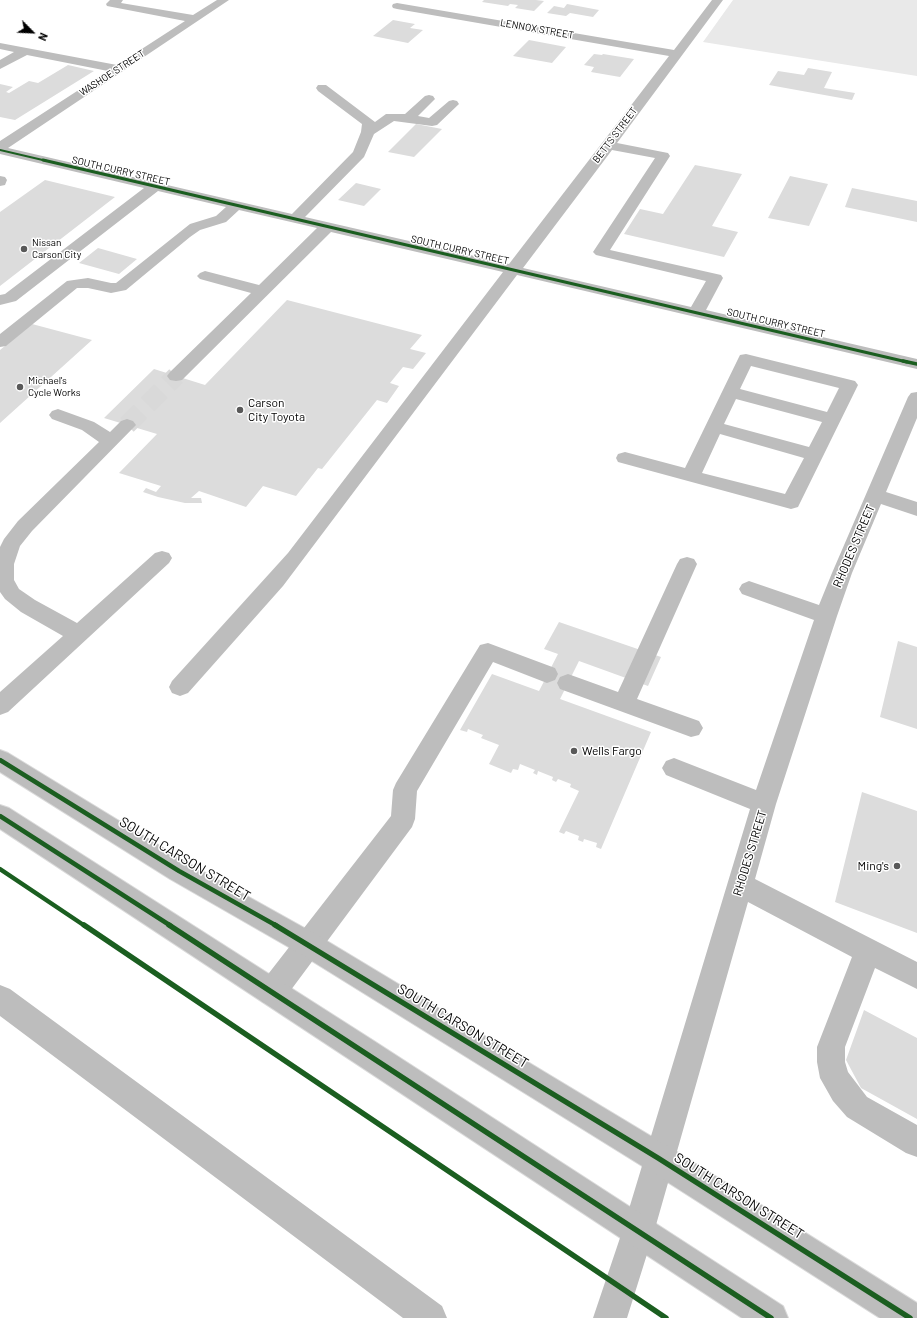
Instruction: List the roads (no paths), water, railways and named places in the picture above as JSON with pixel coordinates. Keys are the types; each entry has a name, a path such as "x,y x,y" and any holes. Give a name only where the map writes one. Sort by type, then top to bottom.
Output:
{"street":[{"path":"118,0 111,4 195,19"},
{"name":"WASHOE STREET","path":"3,153 118,69 224,0"},
{"name":"BETTS STREET","path":"180,687 295,558 718,0"},
{"name":"LENNOX STREET","path":"397,6 677,54"},
{"path":"0,46 118,69"},
{"path":"0,65 25,51"},
{"path":"295,220 359,154 368,132 369,123 322,88"},
{"path":"408,118 429,98"},
{"path":"368,132 391,117 432,122 453,104"},
{"path":"608,145 663,156 601,252 715,278 696,313"},
{"name":"SOUTH CURRY STREET","path":"3,153 917,364"},
{"path":"0,300 10,298 154,187"},
{"path":"0,342 72,284 88,282 111,288 120,287 185,234 195,227 221,219 235,206"},
{"path":"176,376 328,227"},
{"path":"205,276 263,291"},
{"path":"625,458 691,476 791,502 849,385 746,359 691,476"},
{"path":"730,392 832,419"},
{"name":"RHODES STREET","path":"610,1318 638,1232 658,1158 764,804 826,616 842,573 917,397"},
{"path":"58,415 88,426 111,441"},
{"path":"78,634 28,606 12,594 4,581 4,564 11,544 25,526 127,425"},
{"path":"714,427 815,455"},
{"path":"876,496 917,509"},
{"path":"0,706 162,558"},
{"path":"624,703 687,564"},
{"path":"749,589 826,616"},
{"path":"272,992 403,819 405,790 488,651 691,728"},
{"name":"SOUTH CARSON STREET","path":"0,760 179,871 308,944 658,1158 910,1318"},
{"path":"674,768 764,804"},
{"path":"0,816 771,1318"},
{"path":"740,885 917,976"},
{"path":"868,951 831,1047 831,1062 835,1078 843,1092 857,1107 917,1142"},
{"path":"0,999 430,1318"}],"tunnel":[{"path":"127,425 176,376"}],"place":[{"name":"Nissan Carson City","path":"24,249"},
{"name":"Michael's Cycle Works","path":"20,387"},
{"name":"Carson City Toyota","path":"240,410"},
{"name":"Wells Fargo","path":"574,751"},
{"name":"Ming's","path":"897,866"}]}
